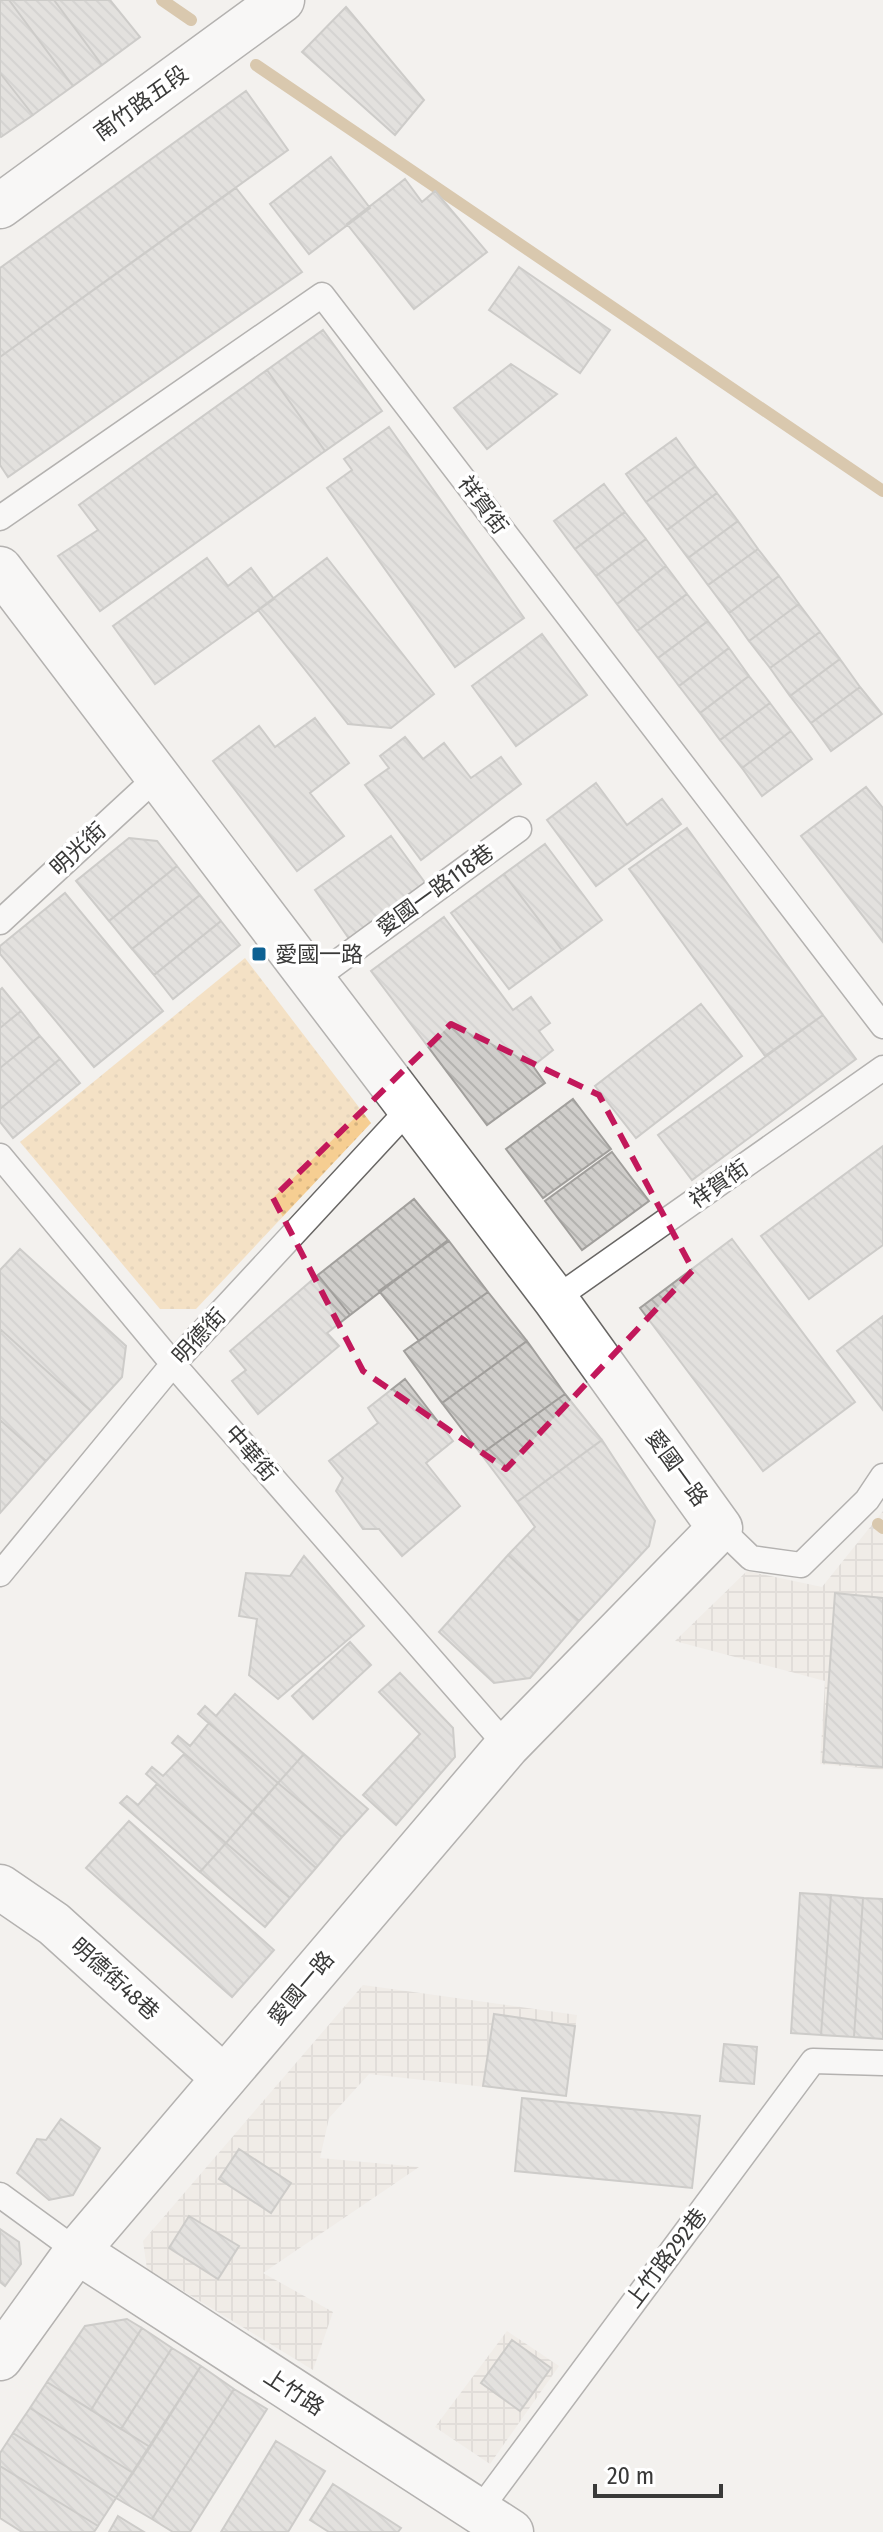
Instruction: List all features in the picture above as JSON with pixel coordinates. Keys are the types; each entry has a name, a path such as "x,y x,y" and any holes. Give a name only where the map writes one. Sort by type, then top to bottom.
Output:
{"street":[{"name":"南竹路五段","path":"0,206 282,0"},
{"name":"愛國一路","path":"0,569 555,1299 720,1528 507,1746 77,2251 0,2358"},
{"name":"明德街48巷","path":"0,1887 54,1924 224,2078"},
{"name":"上竹路","path":"77,2251 484,2525"}],"lane":[{"name":"祥賀街","path":"0,518 322,295 883,1026"},
{"name":"明光街","path":"0,922 157,777"},
{"name":"愛國一路118巷","path":"313,980 519,829"},
{"name":"祥賀街","path":"555,1299 883,1068"},
{"name":"明德街","path":"0,1574 173,1364 410,1108"},
{"name":"中華街","path":"0,1156 173,1364 507,1746"},
{"path":"720,1528 751,1558 801,1565 867,1500 883,1476"},
{"name":"上竹路292巷","path":"484,2525 813,2061 883,2063"},
{"path":"0,2195 77,2251"}],"highlighted area":[{"path":"451,1024 599,1095 693,1270 506,1469 363,1371 273,1198"}],"shaded area":[{"path":"245,958 371,1123 196,1309 160,1309 20,1142"},
{"path":"883,1511 883,1770 820,1764 825,1681 675,1641 747,1571 822,1587"},
{"path":"363,1985 577,2015 566,2096 369,2074 329,2118 320,2158 419,2167 263,2273 333,2312 313,2370 147,2269 143,2241"},
{"path":"507,2331 559,2366 490,2464 435,2427"}],"building":[{"path":"0,0 9,0 73,86 33,115 0,73"},
{"path":"9,0 54,0 102,65 73,86"},
{"path":"54,0 110,0 140,37 102,65"},
{"path":"346,7 424,100 395,135 302,52"},
{"path":"0,73 33,115 1,137 0,136"},
{"path":"246,91 288,150 0,357 0,268"},
{"path":"331,157 370,208 309,254 270,204"},
{"path":"405,179 422,202 435,191 487,252 414,309 347,224"},
{"path":"236,188 302,272 8,477 0,465 0,357"},
{"path":"519,267 610,330 580,373 489,310"},
{"path":"323,330 382,411 325,451 267,370"},
{"path":"511,364 557,394 487,449 454,408"},
{"path":"267,370 325,451 100,611 58,556 98,530 79,505"},
{"path":"389,427 524,618 455,667 327,488 352,470 344,459"},
{"path":"676,438 696,466 646,502 626,474"},
{"path":"696,466 717,493 667,530 646,502"},
{"path":"604,484 625,512 575,549 554,521"},
{"path":"717,493 738,521 688,558 667,530"},
{"path":"625,512 646,539 596,576 575,549"},
{"path":"738,521 758,549 708,585 688,558"},
{"path":"646,539 666,566 617,604 596,576"},
{"path":"758,549 779,576 729,613 708,585"},
{"path":"207,558 228,586 251,568 274,599 155,684 113,626"},
{"path":"327,558 434,694 391,728 348,724 258,610"},
{"path":"666,566 687,594 637,631 617,604"},
{"path":"779,576 799,604 749,641 729,613"},
{"path":"687,594 708,621 658,658 637,631"},
{"path":"799,604 820,632 770,668 749,641"},
{"path":"708,621 729,648 679,686 658,658"},
{"path":"820,632 840,659 790,696 770,668"},
{"path":"542,634 587,695 516,746 472,686"},
{"path":"729,648 749,676 700,713 679,686"},
{"path":"840,659 860,687 811,723 790,696"},
{"path":"749,676 770,703 720,740 700,713"},
{"path":"860,687 882,714 831,751 811,723"},
{"path":"770,703 791,731 742,768 720,740"},
{"path":"315,718 349,763 310,793 344,836 297,871 213,761 259,726 275,747"},
{"path":"791,731 812,759 762,796 742,768"},
{"path":"405,737 423,759 444,743 471,778 501,757 521,784 421,860 365,785 389,768 380,756"},
{"path":"596,783 627,825 662,799 681,824 596,886 547,820"},
{"path":"866,787 883,808 883,942 801,836"},
{"path":"687,828 823,1015 765,1056 629,869"},
{"path":"391,836 426,884 350,940 315,890"},
{"path":"129,838 157,841 177,866 109,921 76,881"},
{"path":"545,844 602,920 562,950 504,874"},
{"path":"177,866 200,895 132,949 109,921"},
{"path":"504,874 562,950 509,989 451,913"},
{"path":"65,893 163,1011 94,1067 0,954 0,946"},
{"path":"200,895 221,921 154,975 132,949"},
{"path":"444,917 513,1010 531,997 550,1023 539,1031 553,1050 533,1066 545,1083 487,1125 371,971"},
{"path":"221,921 240,945 173,999 154,975"},
{"path":"2,988 21,1011 0,1028 0,990"},
{"path":"701,1004 742,1056 636,1138 595,1086"},
{"path":"21,1011 40,1036 0,1068 0,1028"},
{"path":"823,1015 856,1059 692,1180 658,1135"},
{"path":"40,1036 60,1059 0,1109 0,1068"},
{"path":"60,1059 80,1083 13,1138 0,1122 0,1109"},
{"path":"573,1099 611,1149 543,1198 506,1149"},
{"path":"883,1146 883,1245 809,1299 761,1236"},
{"path":"612,1152 649,1201 582,1250 545,1201"},
{"path":"414,1199 448,1240 350,1315 318,1275"},
{"path":"732,1239 855,1402 763,1471 640,1308"},
{"path":"449,1241 488,1292 419,1341 379,1291"},
{"path":"20,1249 126,1346 122,1377 91,1411 0,1329 0,1270"},
{"path":"318,1275 350,1315 327,1333 339,1346 258,1414 232,1381 246,1370 230,1351"},
{"path":"488,1292 527,1341 442,1403 404,1351"},
{"path":"883,1316 883,1410 837,1351"},
{"path":"0,1329 91,1411 46,1461 0,1420"},
{"path":"527,1341 565,1394 481,1454 442,1403"},
{"path":"405,1379 453,1441 426,1463 460,1506 402,1556 379,1529 363,1529 336,1491 343,1478 329,1461 378,1423 368,1408"},
{"path":"565,1394 602,1440 517,1502 481,1454"},
{"path":"0,1420 46,1461 0,1513"},
{"path":"602,1440 655,1521 649,1546 579,1621 508,1555 535,1527 517,1502"},
{"path":"508,1555 579,1621 530,1678 494,1683 439,1632"},
{"path":"304,1556 364,1626 278,1699 249,1675 257,1619 239,1616 246,1573 290,1576"},
{"path":"835,1593 883,1598 883,1767 823,1762"},
{"path":"350,1642 371,1665 313,1719 292,1696"},
{"path":"400,1673 453,1728 455,1757 396,1825 363,1795 420,1734 379,1692"},
{"path":"235,1694 304,1754 278,1783 198,1714 205,1706 216,1716"},
{"path":"209,1723 278,1783 253,1812 172,1743 178,1736 190,1746"},
{"path":"184,1754 253,1812 226,1843 146,1774 152,1767 163,1776"},
{"path":"304,1754 368,1809 342,1837 278,1783"},
{"path":"278,1783 342,1837 316,1868 252,1812"},
{"path":"157,1784 226,1843 200,1872 120,1803 127,1796 138,1805"},
{"path":"253,1812 316,1868 290,1898 226,1843"},
{"path":"129,1821 274,1950 232,1997 86,1868"},
{"path":"226,1843 290,1898 265,1927 200,1872"},
{"path":"800,1893 831,1895 821,2035 791,2033"},
{"path":"831,1895 863,1898 854,2037 821,2035"},
{"path":"863,1898 883,1899 883,2039 854,2037"},
{"path":"494,2014 575,2026 566,2096 483,2086"},
{"path":"724,2044 757,2047 754,2084 720,2081"},
{"path":"522,2098 700,2116 692,2188 515,2171"},
{"path":"61,2119 100,2148 73,2195 49,2200 17,2173 37,2139 46,2140"},
{"path":"239,2149 291,2183 271,2213 219,2179"},
{"path":"189,2216 239,2246 218,2279 169,2248"},
{"path":"0,2229 19,2242 21,2264 5,2286 0,2282"},
{"path":"127,2319 142,2328 91,2410 47,2382 85,2326"},
{"path":"142,2328 172,2348 121,2429 91,2410"},
{"path":"512,2340 551,2368 520,2411 481,2383"},
{"path":"172,2348 201,2366 150,2447 121,2429"},
{"path":"201,2366 234,2389 152,2519 116,2498"},
{"path":"47,2382 150,2447 133,2473 30,2408"},
{"path":"234,2389 267,2409 190,2532 173,2532 152,2519"},
{"path":"30,2408 133,2473 116,2498 13,2433"},
{"path":"13,2433 116,2498 98,2526 0,2466 0,2453"},
{"path":"276,2441 325,2471 288,2532 221,2532"},
{"path":"0,2466 98,2526 94,2532 22,2532 0,2518"},
{"path":"333,2484 401,2528 398,2532 329,2532 310,2520"},
{"path":"118,2516 144,2532 109,2532"}],"waterway":[{"path":"162,0 191,20"},
{"path":"256,65 883,491"},
{"path":"878,1524 883,1528"}],"place":[{"name":"愛國一路","path":"259,954"}]}
